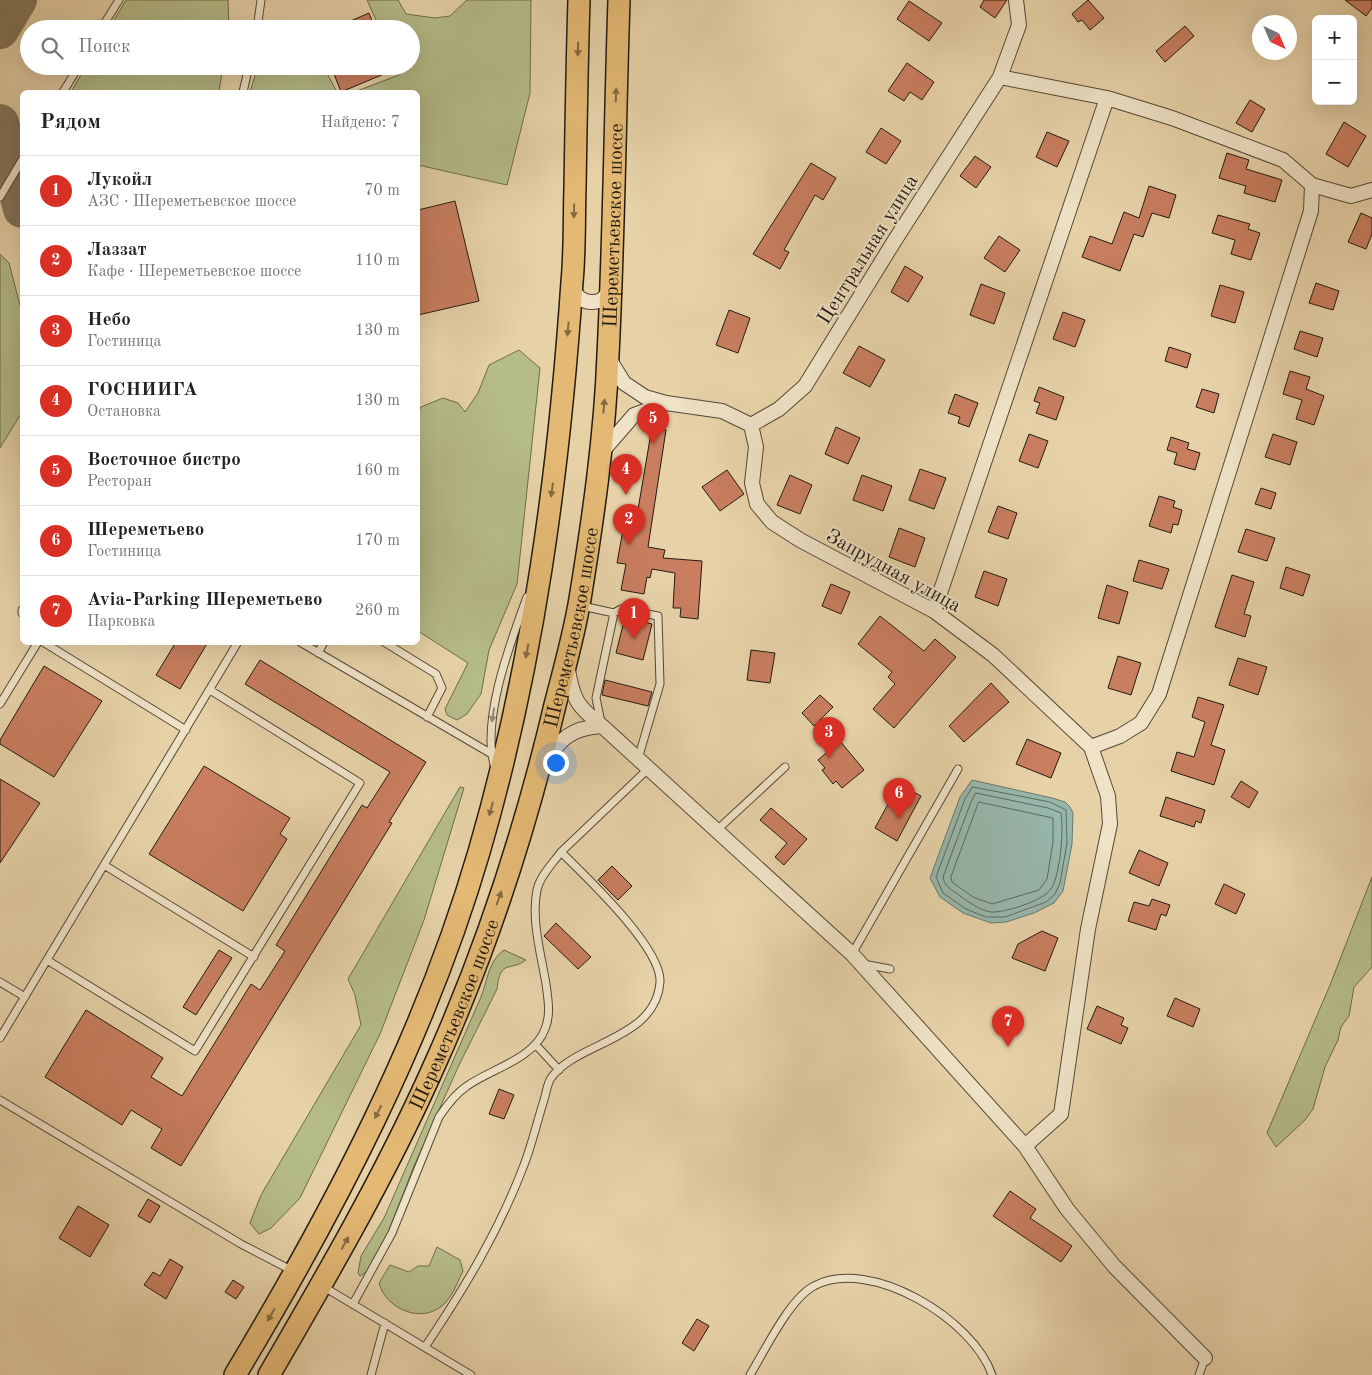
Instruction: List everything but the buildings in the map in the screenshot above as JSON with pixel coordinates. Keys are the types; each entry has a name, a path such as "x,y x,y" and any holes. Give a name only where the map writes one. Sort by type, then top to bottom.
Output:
{"main road":[{"name":"Шереметьевское шоссе","path":"235,1375 295,1272 351,1167 399,1068 441,965 478,855 499,781 524,666 544,552 556,461 573,280 579,0"},
{"name":"Шереметьевское шоссе","path":"269,1375 322,1285 380,1179 430,1074 473,969 509,871 540,768 579,605 600,454 608,357 619,0"}],"street":[{"name":"Центральная улица","path":"750,425 779,410 805,386 1000,77 1020,25 1016,0"},
{"path":"1000,77 1107,98 1172,118 1283,160 1312,185 1351,196 1372,190"},
{"path":"934,611 1107,98"},
{"path":"1025,1146 1061,1114 1088,929 1110,824 1108,796 1091,747 1120,736 1141,723 1159,694 1311,212 1312,185"},
{"path":"573,280 573,289 578,297 585,302 594,303 602,299 608,292 610,284"},
{"path":"608,357 624,383 634,392 666,403 722,410 750,425"},
{"path":"600,454 634,415 666,403"},
{"name":"Запрудная улица","path":"750,425 756,446 752,483 757,504 772,522 800,540 934,611 993,655 1091,747"},
{"path":"566,659 571,690 582,710 717,830 856,959 1025,1146 1067,1209 1114,1266 1205,1358"},
{"path":"540,768 555,747 568,735 582,727 602,726"}],"lane":[{"path":"107,20 119,0"},
{"path":"258,20 261,0"},
{"path":"64,90 73,75"},
{"path":"243,90 247,75"},
{"path":"0,197 20,163"},
{"path":"499,781 490,753 492,716 512,638 544,552"},
{"path":"353,1304 392,1233 439,1117 449,1102 465,1087 520,1056 536,1044 545,1029 549,1006 536,920 537,889 548,869 561,852 643,764 660,684 658,616 621,609 614,613 579,605"},
{"path":"602,726 596,698 614,613"},
{"path":"0,704 36,645"},
{"path":"48,645 186,730"},
{"path":"0,1038 236,645"},
{"path":"305,645 490,753"},
{"path":"318,653 322,645"},
{"path":"389,645 436,674 442,688 427,717"},
{"path":"47,960 195,1051 360,783 210,690"},
{"path":"717,830 785,767"},
{"path":"890,969 856,959 958,769"},
{"path":"425,1347 469,1281 499,1225 525,1164 550,1079 559,1070 635,1027 656,996 660,982 658,966 650,952 606,898 561,852"},
{"path":"104,865 254,956"},
{"path":"0,982 25,997"},
{"path":"536,1044 559,1070"},
{"path":"0,1100 241,1244 295,1272"},
{"path":"750,1375 791,1307 813,1286 839,1279 867,1279 909,1294 956,1323 974,1344 992,1375"},
{"path":"322,1285 471,1375"},
{"path":"372,1375 385,1323"},
{"path":"1199,1375 1205,1358"}],"green space":[{"path":"126,0 228,0 229,20 114,20"},
{"path":"367,0 398,0 406,14 435,18 450,16 467,0 531,0 530,93 507,185 420,165 420,90 359,90 399,75 420,75 420,20 376,20"},
{"path":"81,75 222,75 219,90 72,90"},
{"path":"255,75 328,75 336,90 251,90"},
{"path":"0,254 9,263 20,305 20,415 0,448"},
{"path":"519,350 540,368 517,584 489,650 481,694 467,714 457,720 447,715 445,709 468,663 420,632 420,409 443,398 458,403 465,412 478,393 489,365"},
{"path":"460,787 464,788 424,920 380,1034 300,1198 271,1228 259,1234 250,1223 261,1195 361,1025 355,995 348,979"},
{"path":"1372,877 1372,967 1354,987 1349,1016 1341,1027 1338,1040 1325,1067 1313,1109 1305,1120 1276,1147 1267,1133 1330,985"},
{"path":"504,950 526,960 507,967 501,973 497,989 459,1065 414,1166 379,1256 369,1270 360,1276 358,1273 361,1256 384,1218 481,997 489,971 495,960"},
{"path":"437,1247 460,1260 463,1271 456,1287 446,1302 428,1313 417,1314 407,1312 389,1301 379,1283 390,1265 409,1272 418,1266 429,1266"}],"water":[{"path":"972,780 1052,798 1065,802 1070,807 1073,813 1072,844 1063,891 1054,903 1034,913 1006,922 991,923 963,913 940,897 930,878 960,797"}],"taxiway":[{"path":"0,30 18,0"},
{"path":"0,123 20,201"}],"place":[{"name":"Восточное бистро","path":"653,444"},
{"name":"ГОСНИИГА","path":"626,495"},
{"name":"Лаззат","path":"629,545"},
{"name":"Лукойл","path":"634,639"},
{"name":"Небо","path":"829,758"},
{"name":"Шереметьево","path":"899,819"},
{"name":"Avia-Parking Шереметьево","path":"1008,1047"}]}
